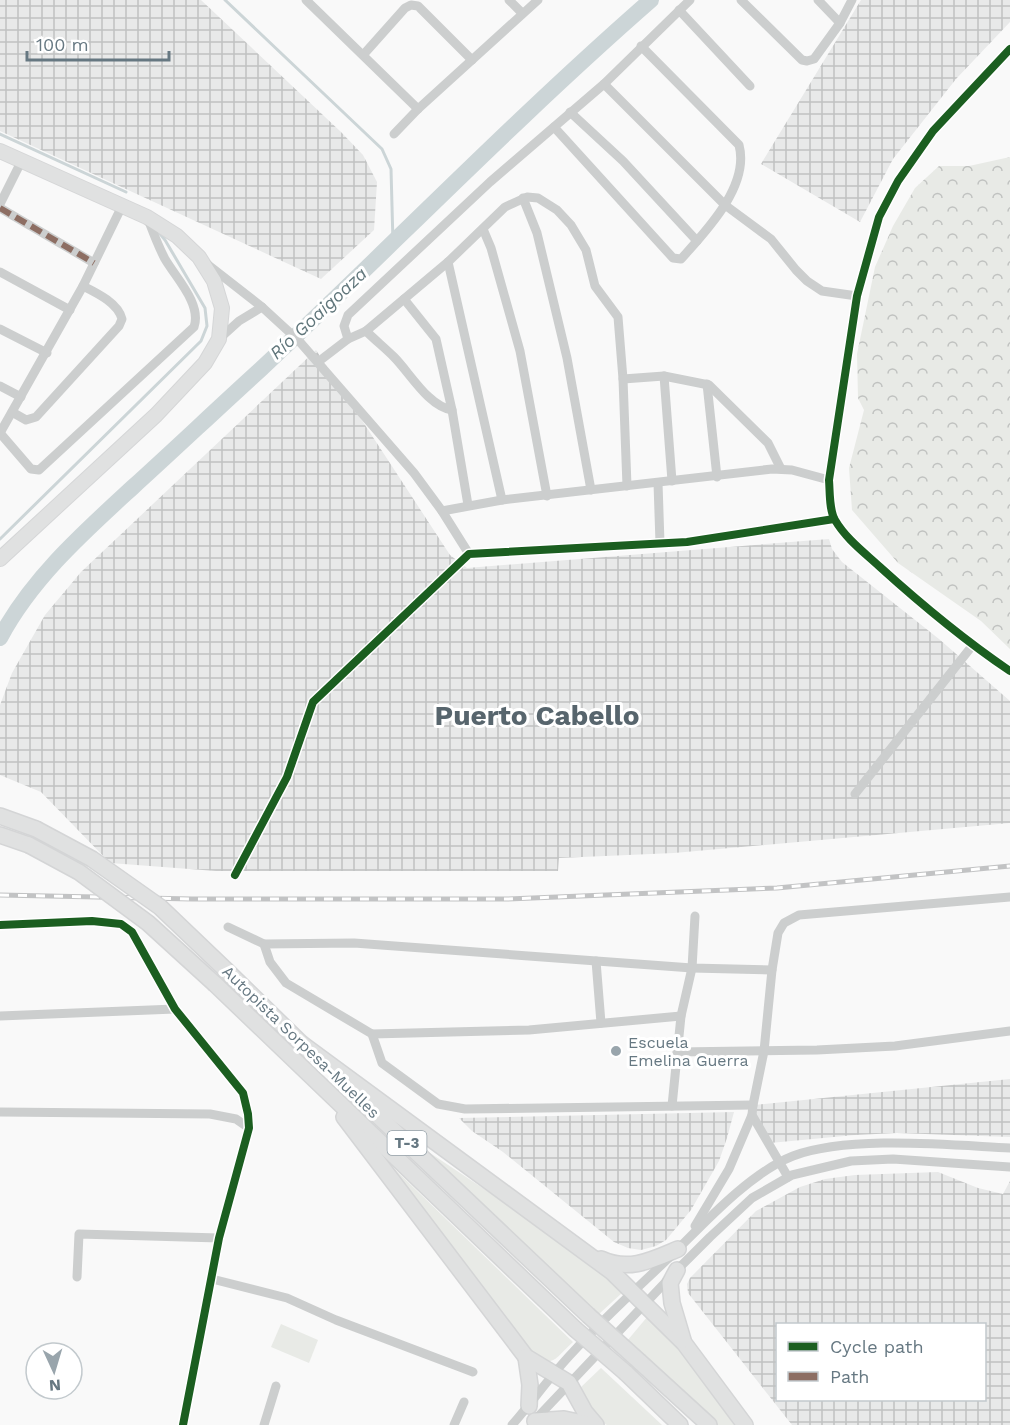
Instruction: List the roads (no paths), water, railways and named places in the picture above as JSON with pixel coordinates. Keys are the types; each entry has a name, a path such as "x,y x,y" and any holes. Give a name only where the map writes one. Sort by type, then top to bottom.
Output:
{"main road":[{"path":"0,151 147,217 177,236 199,257 214,281 222,308 219,339 205,363 156,415 0,559"},
{"name":"Autopista Sorpesa-Muelles","path":"0,816 36,829 92,859 160,907 588,1315 709,1425"},
{"name":"Autopista Sorpesa-Muelles","path":"0,836 29,845 79,872 148,923 314,1076 575,1329 626,1373 680,1425"},
{"path":"302,1044 612,1272 684,1343 745,1425"},
{"path":"314,1076 526,1357 569,1383 594,1425"},
{"path":"585,1252 613,1265 628,1266 644,1263 678,1249"},
{"path":"677,1270 670,1283 672,1303 684,1343"},
{"path":"526,1357 530,1385 529,1406"},
{"path":"533,1423 564,1419 594,1425"}],"street":[{"path":"306,0 418,109"},
{"path":"509,0 522,13"},
{"path":"394,134 418,109 538,0"},
{"path":"348,339 344,326 348,315 490,182 604,84 690,0"},
{"path":"741,0 802,60 807,61 814,59 840,22 852,0"},
{"path":"818,0 840,22"},
{"path":"364,54 405,8 411,5 418,6 472,60"},
{"path":"679,10 750,86"},
{"path":"554,127 673,258 681,259 725,205 741,166 741,155 739,146 641,46"},
{"path":"1010,49 933,131 898,181 879,217 857,296 829,480 834,519 855,544 972,646 1010,671"},
{"path":"604,84 725,205 771,239 807,281 822,291 857,296"},
{"path":"570,112 623,162 697,242"},
{"path":"0,204 21,162"},
{"path":"318,362 348,339 366,331 448,262 506,207 523,198 538,198 556,210 571,225 586,250 593,282 618,317 627,486"},
{"path":"523,198 537,233 567,358 591,490"},
{"path":"122,206 83,286 0,433 31,469 39,470 194,327 196,321 193,306 164,258 147,217"},
{"path":"0,208 94,263"},
{"path":"483,229 491,248 520,351 547,496"},
{"path":"199,257 299,340 414,473 442,511 469,554"},
{"path":"448,262 502,500"},
{"path":"0,272 70,310"},
{"path":"12,412 26,420 36,417 119,326 122,319 119,311 83,286"},
{"path":"404,299 436,339 452,410 468,505"},
{"path":"219,339 239,321 262,307"},
{"path":"0,329 46,353"},
{"path":"366,331 395,357 417,384 439,405 452,410"},
{"path":"623,379 664,376 707,384 768,443 781,469"},
{"path":"664,376 672,481"},
{"path":"707,384 717,477"},
{"path":"0,386 21,397"},
{"path":"442,511 502,500 781,469 829,480"},
{"path":"658,483 660,543"},
{"path":"235,875 287,777 313,702 469,554 687,542 834,519"},
{"path":"855,794 972,646"},
{"path":"690,1236 729,1169 752,1115 764,1051 778,933 784,923 799,915 1010,897"},
{"path":"672,1106 681,1016 692,968 695,916"},
{"path":"0,925 92,921 121,924 132,932 175,1009 243,1093 249,1128 219,1238 183,1425"},
{"path":"228,927 264,944 354,943 692,968 772,970"},
{"path":"264,944 270,962 286,983 372,1034 529,1030 681,1016"},
{"path":"596,961 601,1023"},
{"path":"0,1016 175,1009"},
{"path":"677,1052 895,1046 1010,1031"},
{"path":"372,1034 382,1063 438,1104 465,1109 753,1104"},
{"path":"0,1112 210,1114 236,1119 249,1128"},
{"path":"752,1115 788,1177"},
{"path":"512,1425 554,1373 633,1291 744,1187 780,1162 795,1155 840,1146 892,1144 1010,1148"},
{"path":"986,1147 986,1166"},
{"path":"533,1423 677,1270 752,1198 788,1177 851,1161 894,1159 1010,1167"},
{"path":"77,1277 79,1234 219,1238"},
{"path":"212,1279 287,1298 336,1320 473,1372"},
{"path":"264,1425 276,1386"},
{"path":"454,1425 464,1402"}],"waterway":[{"path":"225,0 382,149 391,169 393,243"},
{"name":"Río Goaigoaza","path":"0,638 27,595 78,539 310,323 551,90 651,0"},
{"path":"0,134 126,192"},
{"path":"0,539 201,341 207,326 205,308 157,230"}],"railway":[{"path":"0,895 192,899 508,899 777,888 1010,866"}],"place":[{"name":"Escuela Emelina Guerra","path":"616,1051"}],"district":[{"name":"Puerto Cabello","path":"537,715"}]}
